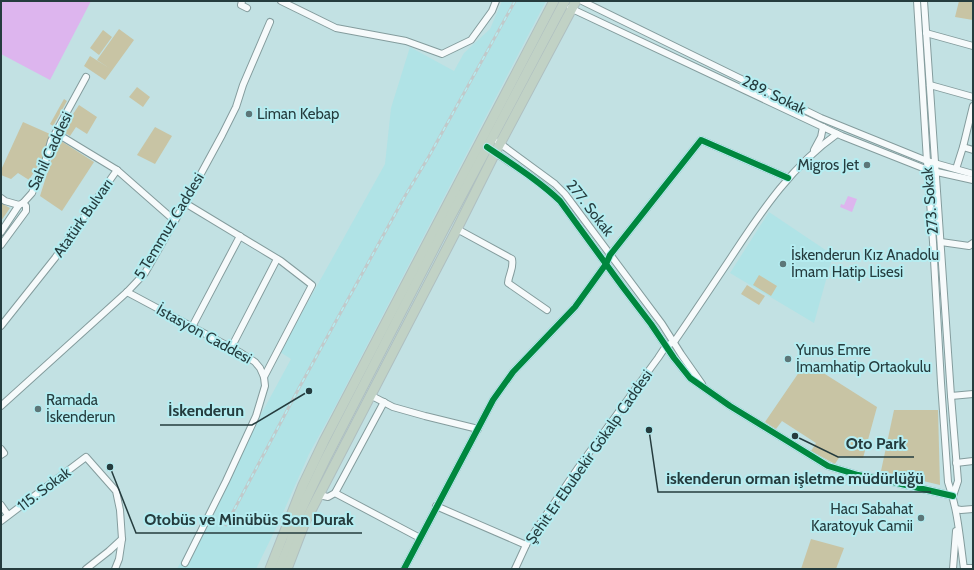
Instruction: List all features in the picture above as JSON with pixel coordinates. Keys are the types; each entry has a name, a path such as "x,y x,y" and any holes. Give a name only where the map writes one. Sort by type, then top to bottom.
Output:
{"highway":[{"path":"270,569 303,485 324,441 554,1"},
{"path":"496,141 564,1"},
{"path":"280,569 298,517 322,466 491,150 574,5"},
{"path":"287,569 305,522 457,229 491,150"},
{"path":"264,569 289,521"}],"street":[{"path":"242,1 240,5 247,8"},
{"path":"281,1 336,28 406,41 442,54 471,40 492,11 496,1"},
{"path":"564,1 837,134 928,170 973,180"},
{"name":"289. Sokak","path":"582,1 821,118 926,161 973,174"},
{"name":"273. Sokak","path":"918,1 926,161 928,170 933,242 948,482 953,496 956,512 964,568"},
{"name":"273. Sokak","path":"924,1 958,481 953,496"},
{"name":"5 Temmuz Caddesi","path":"1,406 127,292 145,273 185,203 236,107 270,22"},
{"path":"926,33 973,46"},
{"name":"Sahil Caddesi","path":"1,232 21,204 32,193 52,141 86,77"},
{"path":"930,85 973,97"},
{"path":"765,100 769,93"},
{"path":"773,104 777,97"},
{"path":"956,169 971,123 973,106"},
{"path":"814,152 821,137 823,127"},
{"path":"56,133 117,170"},
{"path":"666,346 674,342 758,216 788,178 814,152 837,134"},
{"path":"404,569 493,400 513,372 575,307 606,264 610,255 701,140 788,178"},
{"name":"277. Sokak","path":"496,141 555,184 564,194 662,324 705,389"},
{"path":"963,147 973,150"},
{"name":"277. Sokak","path":"491,150 534,179 560,201 690,378 730,406 828,466 858,475 953,496"},
{"name":"Atatürk Bulvarı","path":"1,326 55,258 117,170 175,221"},
{"path":"1,198 5,201 21,204"},
{"path":"185,203 277,259 312,285 264,377"},
{"name":"Sahil Caddesi","path":"1,245 26,210 26,206 21,204"},
{"path":"457,229 512,259 513,268 508,279 508,283 547,310"},
{"path":"192,327 240,236"},
{"path":"941,242 969,246 973,243"},
{"path":"231,348 277,259"},
{"name":"İstasyon Caddesi","path":"127,292 255,362 260,368 264,377 265,386 256,416 226,481 185,563"},
{"name":"Şehit Er Ebubekir Gökalp Caddesi","path":"515,569 526,545 590,450 666,346"},
{"path":"951,396 973,394"},
{"path":"370,395 393,407 478,429"},
{"path":"319,495 328,497 334,493 384,402"},
{"name":"115. Sokak","path":"1,521 86,457 116,491 120,510 122,539"},
{"path":"956,463 973,461"},
{"path":"334,493 420,538"},
{"path":"1,505 8,515"},
{"path":"436,506 526,545"},
{"path":"956,512 973,509"},
{"name":"273. Sokak","path":"953,569 956,512"},
{"path":"86,569 122,539"},
{"path":"115,569 119,559 122,539"},
{"path":"964,568 973,568"}],"shaded area":[{"path":"1,1 91,1 50,80 1,54"},
{"path":"502,1 546,1 309,454 256,569 177,569 291,359 280,352 385,164 391,108 410,47 454,71 464,53 490,29"},
{"path":"959,1 973,1 973,20 955,17"},
{"path":"119,29 134,40 105,80 84,66 90,56 109,68 97,60"},
{"path":"103,30 112,37 99,55 90,48"},
{"path":"137,87 150,97 143,107 129,97"},
{"path":"64,99 67,101 53,126 50,124"},
{"path":"79,105 97,117 87,134 76,127 70,136 62,131"},
{"path":"23,122 50,134 42,159 29,180 18,173 11,179 1,175 1,170"},
{"path":"155,127 172,136 155,164 137,155"},
{"path":"58,139 94,162 62,211 40,196"},
{"path":"848,196 857,199 852,212 840,207 841,204 844,205"},
{"path":"1,203 10,208 1,221"},
{"name":"İskenderun Kız Anadolu İmam Hatip Lisesi","path":"769,212 833,255 814,323 730,273"},
{"path":"759,275 777,286 771,296 753,285"},
{"path":"747,285 765,296 759,305 741,294"},
{"path":"806,362 877,407 863,458 840,456 835,464 811,451 816,443 782,421 776,429 765,422"},
{"path":"894,410 938,410 940,485 881,471"},
{"path":"811,539 844,548 836,569 801,569"}],"railway":[{"path":"226,525 299,388 515,1"}],"cycle path":[{"path":"404,569 493,400 513,372 575,307 606,264 610,255 701,140 788,178"},
{"path":"487,147 534,179 560,201 690,378 730,406 828,466 858,475 953,496"}],"place":[{"name":"Liman Kebap","path":"249,114"},
{"name":"Migros Jet","path":"867,165"},
{"name":"İskenderun Kız Anadolu İmam Hatip Lisesi","path":"783,264"},
{"name":"Yunus Emre İmamhatip Ortaokulu","path":"788,359"},
{"name":"İskenderun","path":"309,391"},
{"name":"Ramada İskenderun","path":"38,409"},
{"name":"iskenderun orman işletme müdürlüğü","path":"649,430"},
{"name":"Oto Park","path":"795,436"},
{"name":"Otobüs ve Minübüs Son Durak","path":"110,467"},
{"name":"Hacı Sabahat Karatoyuk Camii","path":"921,518"}]}
